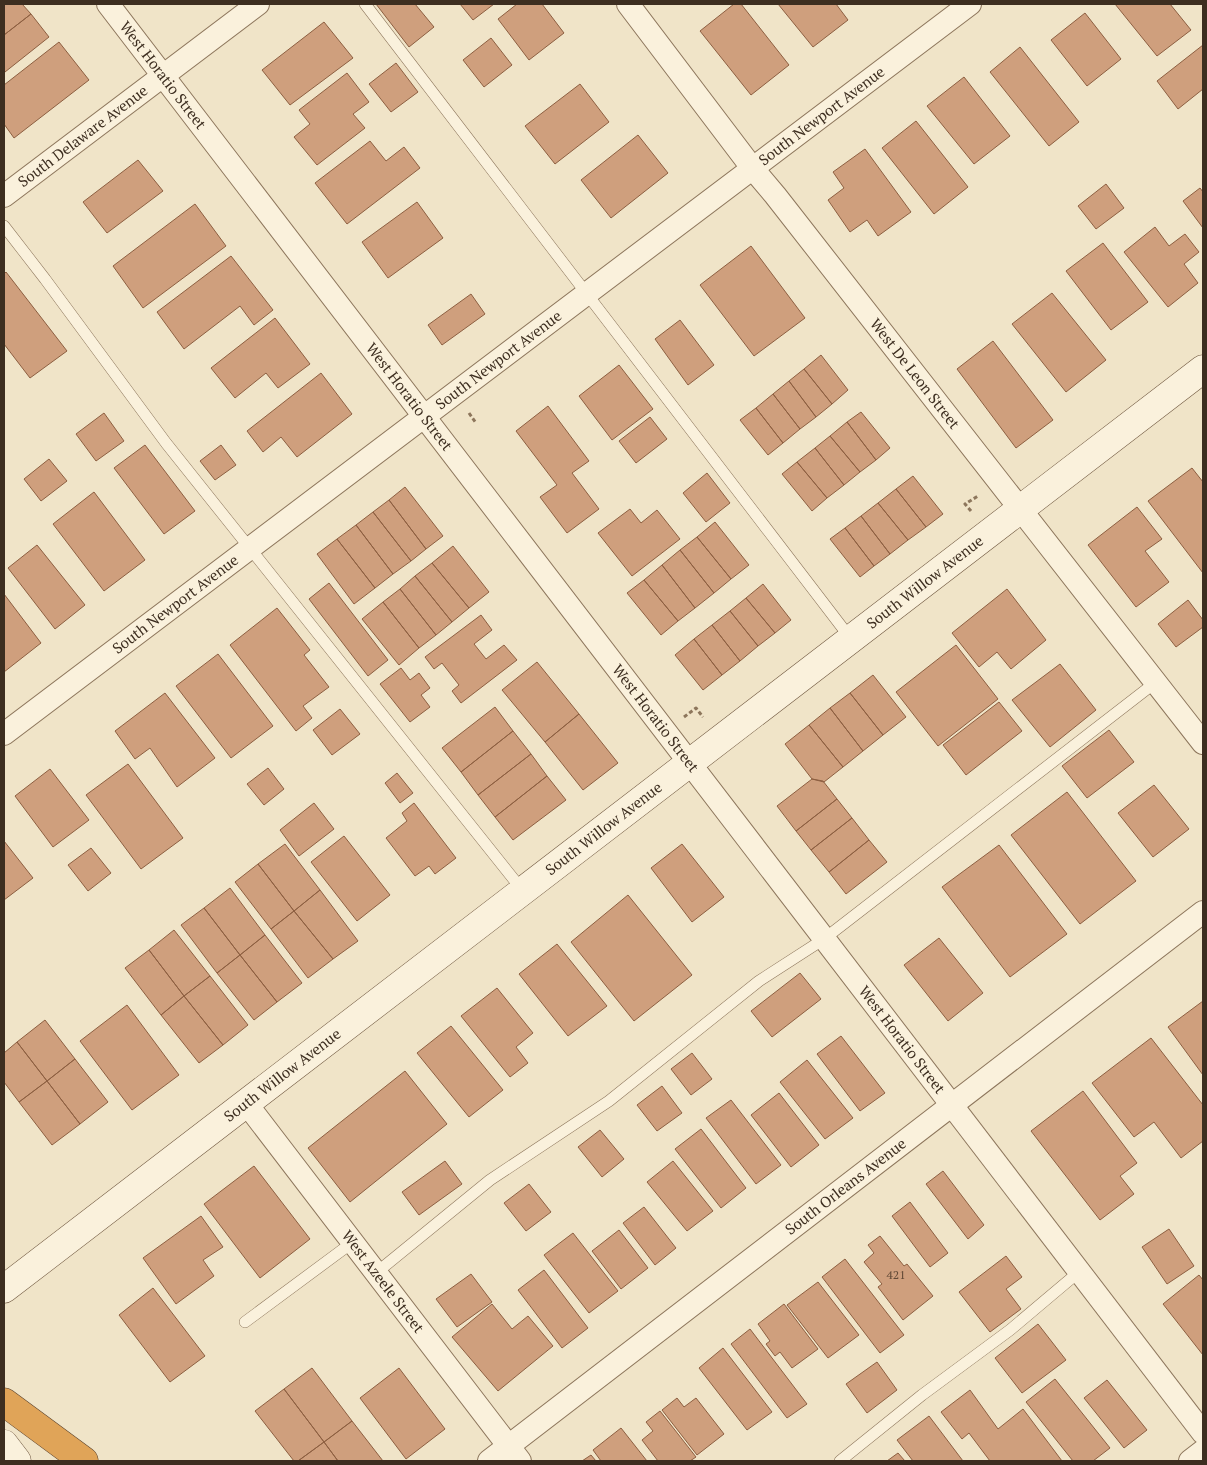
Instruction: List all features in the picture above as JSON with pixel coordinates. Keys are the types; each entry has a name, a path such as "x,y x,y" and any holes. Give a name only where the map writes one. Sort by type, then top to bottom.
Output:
{"highway":[{"path":"4,1402 84,1461"}],"street":[{"name":"West Horatio Street","path":"108,4 1203,1433"},
{"name":"South Delaware Avenue","path":"4,196 258,4"},
{"name":"West De Leon Street","path":"628,4 753,169 1021,508 1203,743"},
{"name":"South Newport Avenue","path":"4,734 970,4"},
{"name":"South Willow Avenue","path":"4,1289 1203,368"},
{"name":"South Orleans Avenue","path":"489,1461 514,1454 952,1105 1203,912"},
{"name":"West Azeele Street","path":"246,1103 514,1454"},
{"path":"4,1444 17,1461"},
{"path":"1190,1461 1203,1451"}],"lane":[{"path":"365,4 851,639"},
{"path":"4,226 40,271 166,444 523,891"},
{"path":"376,1273 490,1180 609,1101 759,981 824,939 1156,682"},
{"path":"245,1322 353,1242"},
{"path":"840,1461 922,1395 1010,1330 1080,1271"}],"building":[{"path":"4,4 22,4 31,14 4,35"},
{"path":"376,4 415,4 434,27 409,47"},
{"path":"460,4 494,4 473,20"},
{"path":"517,4 542,4 564,33 529,60 498,19"},
{"path":"734,4 741,4 789,65 751,95 700,31"},
{"path":"778,4 836,4 848,20 813,47"},
{"path":"1115,4 1170,4 1191,30 1157,56"},
{"path":"1085,13 1121,59 1087,86 1051,40"},
{"path":"31,14 49,37 5,72 4,35"},
{"path":"324,22 353,58 290,105 262,70"},
{"path":"491,38 512,65 484,87 463,60"},
{"path":"59,42 89,80 14,138 4,124 4,85"},
{"path":"1203,45 1203,89 1178,109 1157,81"},
{"path":"1020,47 1079,122 1049,146 990,72"},
{"path":"396,63 418,92 391,112 369,84"},
{"path":"347,73 369,102 353,114 365,128 317,165 294,137 310,124 299,110"},
{"path":"964,77 1010,136 974,164 927,106"},
{"path":"580,84 609,122 555,164 525,126"},
{"path":"916,121 968,187 934,214 882,148"},
{"path":"638,135 668,173 611,218 581,180"},
{"path":"370,141 386,161 404,147 420,168 347,224 315,183"},
{"path":"865,149 911,212 878,236 867,220 850,232 828,200 844,188 833,172"},
{"path":"138,160 163,191 107,233 83,202"},
{"path":"1106,184 1124,208 1096,229 1078,206"},
{"path":"1200,188 1203,192 1203,228 1183,201"},
{"path":"417,202 443,238 388,278 362,242"},
{"path":"195,204 226,246 143,308 113,266"},
{"path":"1155,227 1169,246 1185,234 1199,252 1184,264 1198,283 1168,307 1124,252"},
{"path":"1103,243 1148,302 1111,330 1066,271"},
{"path":"751,246 805,318 754,356 700,285"},
{"path":"231,256 273,310 254,325 240,306 184,349 157,312"},
{"path":"6,272 67,351 30,378 4,344 4,274"},
{"path":"1052,293 1106,360 1066,392 1012,324"},
{"path":"471,294 485,314 442,345 428,325"},
{"path":"275,318 310,364 278,388 266,373 235,398 211,368"},
{"path":"680,320 714,365 688,385 655,339"},
{"path":"993,341 1053,420 1016,448 957,369"},
{"path":"821,355 848,390 832,404 804,369"},
{"path":"619,365 653,409 612,440 579,396"},
{"path":"804,369 832,404 816,417 789,381"},
{"path":"321,373 352,414 297,457 281,437 263,452 247,431"},
{"path":"789,381 816,417 800,429 773,394"},
{"path":"773,394 800,429 783,443 756,408"},
{"path":"548,406 589,461 572,473 599,509 567,533 540,497 557,485 516,431"},
{"path":"756,408 783,443 768,455 740,420"},
{"path":"861,412 890,448 876,460 847,422"},
{"path":"104,413 124,441 96,461 76,434"},
{"path":"650,417 667,439 636,463 619,441"},
{"path":"847,422 876,460 860,472 830,436"},
{"path":"830,436 860,472 844,485 815,448"},
{"path":"145,445 195,511 164,534 114,468"},
{"path":"221,445 236,465 215,480 200,461"},
{"path":"815,448 844,485 827,498 797,462"},
{"path":"49,459 67,481 41,501 24,479"},
{"path":"797,462 827,498 812,511 782,474"},
{"path":"1192,468 1203,482 1203,573 1148,501"},
{"path":"707,473 730,503 706,522 683,493"},
{"path":"913,476 943,514 926,527 896,489"},
{"path":"405,487 443,536 426,549 389,500"},
{"path":"896,489 926,527 908,540 878,503"},
{"path":"94,492 145,560 104,591 53,524"},
{"path":"389,500 426,549 411,561 373,512"},
{"path":"878,503 908,540 890,554 861,516"},
{"path":"1137,507 1162,539 1145,551 1169,582 1136,607 1088,545"},
{"path":"630,509 641,523 657,510 680,539 632,576 598,533"},
{"path":"373,512 411,561 393,574 356,525"},
{"path":"861,516 890,554 874,566 845,528"},
{"path":"715,522 749,565 731,579 697,537"},
{"path":"356,525 393,574 375,588 337,539"},
{"path":"845,528 874,566 860,577 830,539"},
{"path":"697,537 731,579 714,593 680,550"},
{"path":"337,539 375,588 354,604 317,554"},
{"path":"37,545 85,605 55,629 8,568"},
{"path":"453,546 489,592 469,608 432,563"},
{"path":"680,550 714,593 695,608 662,565"},
{"path":"432,563 469,608 452,622 415,576"},
{"path":"662,565 695,608 678,621 644,580"},
{"path":"415,576 452,622 436,635 400,589"},
{"path":"644,580 678,621 661,635 627,593"},
{"path":"329,583 388,660 368,676 309,599"},
{"path":"763,584 791,620 775,633 746,598"},
{"path":"400,589 436,635 419,648 383,602"},
{"path":"1007,589 1046,640 1011,669 997,652 979,667 952,633"},
{"path":"4,594 41,643 4,672"},
{"path":"746,598 775,633 758,646 730,611"},
{"path":"1188,600 1203,620 1203,627 1176,647 1158,624"},
{"path":"383,602 419,648 399,665 362,619"},
{"path":"277,608 310,650 304,655 329,687 303,706 312,718 296,731 230,645"},
{"path":"730,611 758,646 740,661 712,625"},
{"path":"481,615 492,630 474,644 486,659 504,645 517,660 461,703 452,691 459,685 442,663 434,669 425,657"},
{"path":"712,625 740,661 722,675 694,639"},
{"path":"694,639 722,675 703,690 675,655"},
{"path":"956,645 998,699 938,746 896,692"},
{"path":"218,654 273,726 231,758 176,686"},
{"path":"537,662 579,714 545,742 502,690"},
{"path":"1060,664 1096,710 1050,747 1012,700"},
{"path":"401,668 410,680 419,673 430,688 421,695 430,707 410,722 380,684"},
{"path":"873,675 906,717 883,735 850,693"},
{"path":"165,693 215,758 177,787 150,748 135,759 115,731"},
{"path":"850,693 883,735 863,751 830,708"},
{"path":"999,702 1022,731 966,775 943,745"},
{"path":"495,707 513,731 461,772 442,748"},
{"path":"830,708 863,751 843,767 809,725"},
{"path":"340,709 360,734 332,755 313,730"},
{"path":"579,714 618,763 583,790 545,742"},
{"path":"809,725 843,767 824,782 812,779 785,744"},
{"path":"1109,730 1134,762 1087,798 1062,766"},
{"path":"513,731 531,754 478,795 461,772"},
{"path":"531,754 547,776 495,817 478,795"},
{"path":"128,764 183,838 141,869 86,795"},
{"path":"268,768 284,789 264,805 247,784"},
{"path":"50,769 89,820 53,847 15,796"},
{"path":"397,773 413,793 400,803 385,783"},
{"path":"547,776 566,800 513,840 495,817"},
{"path":"812,779 823,781 837,799 796,831 777,806"},
{"path":"1154,785 1189,829 1153,857 1118,813"},
{"path":"1067,792 1136,881 1080,924 1011,835"},
{"path":"837,799 852,818 811,850 796,831"},
{"path":"314,803 334,829 299,856 280,830"},
{"path":"414,803 456,858 435,874 429,866 415,876 386,838 407,821 402,813"},
{"path":"852,818 869,840 829,872 811,850"},
{"path":"344,836 390,895 357,921 311,862"},
{"path":"869,840 887,862 846,894 829,872"},
{"path":"4,841 33,878 4,900"},
{"path":"285,844 320,890 294,911 258,864"},
{"path":"682,844 724,897 692,922 651,868"},
{"path":"999,845 1067,934 1010,977 942,887"},
{"path":"91,848 111,873 88,891 68,865"},
{"path":"258,864 294,911 271,929 235,882"},
{"path":"230,888 265,935 240,955 204,908"},
{"path":"320,890 358,941 333,959 294,911"},
{"path":"628,895 692,975 634,1021 571,942"},
{"path":"204,908 240,955 217,973 181,925"},
{"path":"294,911 333,959 308,978 271,929"},
{"path":"174,930 210,976 184,996 149,950"},
{"path":"265,935 302,983 277,1002 240,955"},
{"path":"939,938 983,993 948,1021 904,965"},
{"path":"557,944 607,1006 568,1036 519,974"},
{"path":"149,950 184,996 161,1015 125,968"},
{"path":"240,955 277,1002 254,1020 217,973"},
{"path":"800,973 821,999 772,1037 751,1011"},
{"path":"210,976 248,1025 223,1045 184,996"},
{"path":"497,988 533,1033 516,1047 528,1063 510,1077 461,1016"},
{"path":"184,996 223,1045 199,1063 161,1015"},
{"path":"1203,1001 1203,1075 1168,1027"},
{"path":"127,1005 179,1075 132,1110 80,1041"},
{"path":"45,1020 75,1059 47,1081 17,1042"},
{"path":"451,1026 503,1090 469,1117 417,1053"},
{"path":"841,1036 885,1093 860,1111 817,1054"},
{"path":"1151,1038 1203,1105 1203,1141 1181,1158 1154,1122 1134,1137 1092,1083"},
{"path":"17,1042 47,1081 19,1102 4,1082 4,1053"},
{"path":"692,1053 712,1079 691,1095 671,1069"},
{"path":"75,1059 108,1102 80,1124 47,1081"},
{"path":"807,1060 853,1118 825,1139 780,1082"},
{"path":"405,1071 447,1124 350,1202 308,1148"},
{"path":"47,1081 80,1124 52,1145 19,1102"},
{"path":"662,1086 682,1113 657,1131 637,1105"},
{"path":"1083,1091 1137,1163 1120,1176 1134,1194 1100,1220 1031,1131"},
{"path":"779,1093 819,1145 791,1167 751,1115"},
{"path":"731,1100 781,1165 756,1184 706,1118"},
{"path":"701,1129 746,1188 721,1208 675,1149"},
{"path":"600,1130 624,1159 602,1177 578,1147"},
{"path":"445,1161 462,1184 419,1215 402,1192"},
{"path":"673,1161 713,1211 687,1231 647,1182"},
{"path":"254,1166 310,1239 260,1278 204,1204"},
{"path":"943,1171 984,1225 968,1239 926,1184"},
{"path":"529,1184 551,1212 526,1231 504,1203"},
{"path":"910,1202 948,1253 930,1267 892,1216"},
{"path":"644,1207 676,1248 655,1265 623,1223"},
{"path":"201,1216 223,1247 203,1260 214,1276 176,1304 143,1258"},
{"path":"1169,1229 1194,1266 1167,1284 1142,1247"},
{"path":"619,1230 648,1268 621,1289 592,1251"},
{"path":"573,1233 618,1291 589,1313 544,1255"},
{"path":"880,1236 904,1266 907,1264 933,1296 903,1320 878,1287 882,1284 864,1262 874,1253 868,1245"},
{"path":"1006,1256 1022,1277 1006,1289 1021,1309 990,1332 959,1292"},
{"path":"845,1259 904,1335 880,1353 822,1277"},
{"path":"544,1270 588,1328 562,1348 518,1290"},
{"path":"471,1274 492,1302 457,1327 436,1299"},
{"path":"1199,1275 1203,1280 1203,1355 1163,1304"},
{"path":"818,1282 859,1335 828,1358 787,1305"},
{"path":"153,1288 205,1356 170,1382 119,1315"},
{"path":"492,1304 512,1329 528,1316 553,1346 498,1391 452,1337"},
{"path":"784,1304 818,1349 792,1368 780,1352 775,1356 766,1344 770,1341 758,1324"},
{"path":"1038,1324 1066,1360 1022,1393 995,1358"},
{"path":"750,1329 807,1404 787,1418 731,1344"},
{"path":"723,1348 772,1412 747,1430 699,1368"},
{"path":"877,1362 897,1390 867,1413 846,1384"},
{"path":"312,1368 352,1421 324,1442 284,1389"},
{"path":"399,1368 445,1429 406,1459 360,1398"},
{"path":"1055,1379 1110,1448 1093,1461 1073,1461 1026,1402"},
{"path":"1107,1380 1147,1430 1124,1448 1084,1398"},
{"path":"284,1389 324,1442 298,1461 294,1461 255,1411"},
{"path":"970,1390 998,1429 1023,1409 1062,1461 990,1461 969,1433 962,1439 941,1412"},
{"path":"677,1398 684,1407 696,1398 724,1434 697,1455 662,1410"},
{"path":"660,1411 696,1457 690,1461 658,1461 642,1440 653,1431 646,1422"},
{"path":"929,1416 963,1461 913,1461 897,1440"},
{"path":"352,1421 383,1461 338,1461 324,1442"},
{"path":"621,1428 647,1461 601,1461 593,1450"},
{"path":"324,1442 338,1461 298,1461"},
{"path":"898,1453 905,1461 887,1461"},
{"path":"591,1455 596,1461 582,1461"}]}
